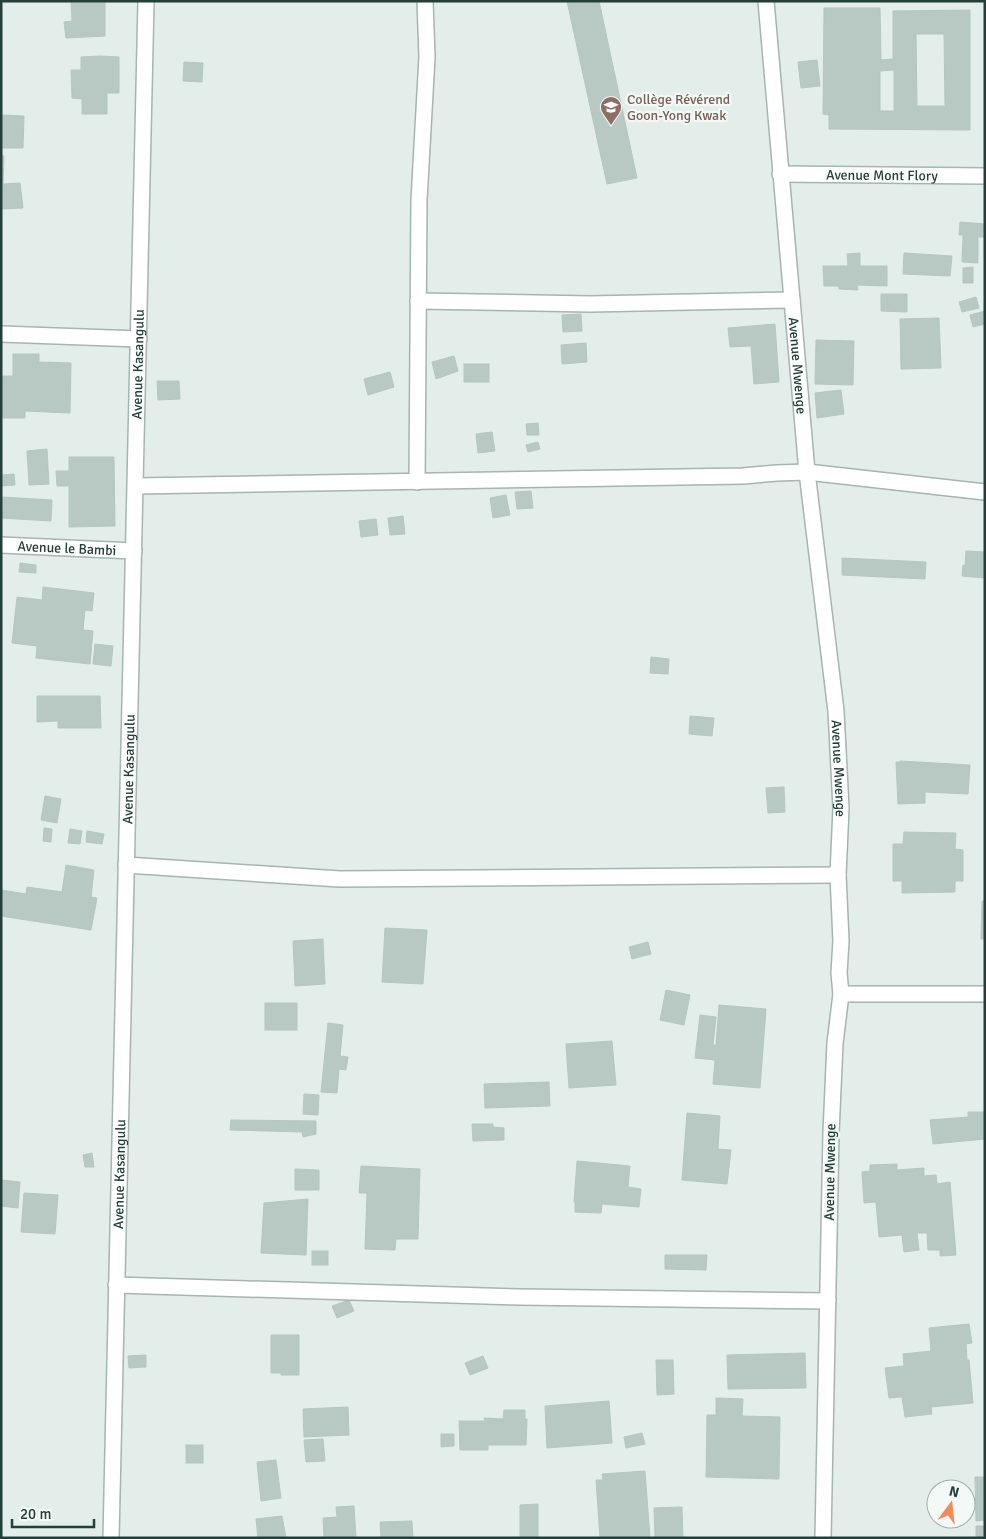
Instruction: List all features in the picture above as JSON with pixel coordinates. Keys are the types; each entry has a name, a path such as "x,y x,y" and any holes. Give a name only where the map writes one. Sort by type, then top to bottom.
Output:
{"street":[{"name":"Avenue Kasangulu","path":"111,1538 146,1"},
{"path":"417,482 419,200 427,57 425,1"},
{"name":"Avenue Mwenge","path":"766,1 807,472 836,711 841,808 838,875 841,994 835,1044 831,1133 823,1538"},
{"name":"Avenue Mont Flory","path":"780,174 985,176"},
{"path":"418,301 590,304 792,300"},
{"path":"1,334 139,339"},
{"path":"136,486 743,476 778,472 807,472 985,492"},
{"name":"Avenue le Bambi","path":"1,545 134,551"},
{"path":"126,865 340,879 838,875"},
{"path":"841,994 985,994"},
{"path":"116,1285 520,1297 828,1301"}],"building":[{"path":"71,1 105,1 105,36 66,38 64,22 72,21"},
{"path":"567,1 599,1 637,178 607,184"},
{"path":"824,8 880,8 881,60 893,59 893,11 970,10 970,130 829,129 829,115 823,114","holes":["916,34 944,34 945,106 917,106","894,70 894,111 880,111 880,71"]},
{"path":"81,57 119,57 119,93 107,93 107,114 82,114 82,99 72,98 71,70 81,70"},
{"path":"817,60 820,86 801,88 798,62"},
{"path":"184,62 203,63 202,82 183,81"},
{"path":"1,115 24,116 23,148 1,148"},
{"path":"1,156 4,156 3,184 20,183 23,208 1,209"},
{"path":"960,222 985,224 985,237 978,237 978,263 962,262 963,235 959,235"},
{"path":"860,253 860,266 887,266 887,286 857,285 858,290 839,289 838,286 824,286 823,266 848,266 847,254"},
{"path":"904,253 952,256 950,276 903,274"},
{"path":"973,267 973,283 963,283 963,268"},
{"path":"881,294 907,294 907,312 881,311"},
{"path":"976,297 979,308 962,312 959,302"},
{"path":"985,311 985,324 973,327 970,315"},
{"path":"581,314 582,331 563,332 562,315"},
{"path":"939,318 941,368 901,369 900,319"},
{"path":"775,324 779,382 754,384 751,346 730,347 728,328"},
{"path":"816,340 854,341 853,385 815,384"},
{"path":"586,343 587,362 562,364 561,345"},
{"path":"13,354 39,354 39,362 71,363 70,413 25,411 25,418 1,418 1,376 13,376"},
{"path":"454,356 458,371 436,379 432,362"},
{"path":"464,364 489,364 489,382 464,382"},
{"path":"390,372 394,387 368,395 364,379"},
{"path":"157,381 179,381 180,399 158,400"},
{"path":"841,390 844,414 817,418 815,393"},
{"path":"538,423 539,435 527,435 526,424"},
{"path":"492,432 495,451 478,453 476,434"},
{"path":"538,442 540,449 528,452 526,445"},
{"path":"47,449 49,484 29,485 27,451"},
{"path":"69,457 114,457 115,526 69,527 69,486 57,486 56,471 69,471"},
{"path":"14,474 15,485 1,486 1,475"},
{"path":"531,491 533,508 517,509 515,492"},
{"path":"506,495 510,515 493,518 490,498"},
{"path":"1,497 52,500 51,521 1,518"},
{"path":"403,516 405,534 390,535 388,518"},
{"path":"376,519 378,535 361,537 359,521"},
{"path":"966,551 985,552 985,578 962,576"},
{"path":"842,558 926,562 925,579 842,575"},
{"path":"20,563 36,565 36,573 19,572"},
{"path":"43,587 94,593 92,611 85,610 83,630 93,631 90,664 36,658 37,646 12,643 17,597 42,600"},
{"path":"95,644 113,646 111,666 93,664"},
{"path":"651,657 669,659 668,674 650,673"},
{"path":"37,696 100,696 101,728 58,728 58,721 37,722"},
{"path":"690,716 714,718 712,736 689,734"},
{"path":"896,762 970,765 968,794 925,792 925,803 898,804"},
{"path":"784,787 785,812 768,813 766,788"},
{"path":"45,796 61,799 57,823 41,820"},
{"path":"44,828 52,829 51,842 43,841"},
{"path":"70,829 82,831 80,844 68,843"},
{"path":"87,831 104,834 102,844 86,842"},
{"path":"904,832 956,833 955,849 963,850 963,881 955,881 955,892 902,893 902,881 893,881 893,844 903,844"},
{"path":"66,865 94,870 91,897 97,898 91,930 1,916 1,890 26,894 27,887 62,892"},
{"path":"982,901 985,901 985,939 981,939"},
{"path":"385,928 427,930 423,984 382,982"},
{"path":"323,939 325,984 295,986 293,941"},
{"path":"648,942 651,954 632,959 629,947"},
{"path":"666,990 690,995 684,1025 660,1020"},
{"path":"265,1003 297,1003 297,1030 265,1030"},
{"path":"719,1005 766,1009 760,1088 713,1084 715,1060 695,1058 700,1015 716,1017 713,1045 716,1045"},
{"path":"328,1023 343,1025 340,1056 348,1057 346,1070 339,1069 337,1093 321,1092"},
{"path":"612,1041 616,1085 569,1088 566,1044"},
{"path":"549,1082 550,1106 485,1108 484,1084"},
{"path":"304,1094 319,1095 318,1115 303,1114"},
{"path":"968,1112 985,1112 985,1139 933,1144 930,1120 968,1117"},
{"path":"687,1113 720,1116 718,1149 731,1150 727,1184 682,1180"},
{"path":"231,1120 316,1121 316,1134 303,1137 302,1132 230,1130"},
{"path":"472,1124 493,1124 493,1127 504,1128 504,1140 473,1141"},
{"path":"92,1153 94,1167 85,1167 83,1155"},
{"path":"577,1161 630,1166 628,1187 641,1189 639,1207 602,1204 601,1213 575,1212"},
{"path":"897,1164 897,1170 924,1168 924,1176 936,1175 937,1184 950,1182 956,1255 940,1256 940,1250 928,1250 927,1233 917,1233 919,1250 904,1252 902,1235 879,1237 876,1202 864,1203 862,1172 870,1171 870,1165"},
{"path":"361,1166 420,1169 418,1239 396,1239 395,1250 365,1249 367,1193 359,1193"},
{"path":"295,1169 319,1170 319,1190 295,1190"},
{"path":"1,1180 20,1182 18,1208 1,1206"},
{"path":"24,1193 58,1195 55,1234 21,1232"},
{"path":"308,1199 306,1255 261,1253 264,1203"},
{"path":"312,1251 328,1251 328,1265 312,1265"},
{"path":"665,1255 707,1255 706,1270 665,1269"},
{"path":"349,1300 354,1311 337,1318 332,1306"},
{"path":"969,1324 972,1343 966,1344 973,1403 931,1407 932,1414 905,1417 902,1397 889,1398 885,1368 904,1366 903,1354 931,1351 929,1328"},
{"path":"271,1335 299,1335 299,1375 271,1373"},
{"path":"805,1353 806,1388 728,1389 727,1355"},
{"path":"146,1355 146,1367 129,1368 128,1356"},
{"path":"483,1356 488,1368 470,1375 465,1363"},
{"path":"656,1360 673,1360 674,1394 657,1395"},
{"path":"716,1398 743,1399 742,1416 780,1417 779,1479 706,1477 707,1415 716,1415"},
{"path":"609,1401 612,1443 547,1448 545,1406"},
{"path":"348,1407 349,1435 304,1437 303,1409"},
{"path":"504,1410 525,1410 525,1419 527,1419 526,1445 488,1445 488,1450 460,1450 459,1421 485,1421 484,1418 503,1419"},
{"path":"642,1433 645,1444 626,1448 624,1437"},
{"path":"441,1434 454,1434 454,1446 441,1447"},
{"path":"323,1439 325,1461 306,1462 304,1440"},
{"path":"186,1445 203,1445 203,1463 186,1463"},
{"path":"276,1460 281,1498 261,1501 257,1462"},
{"path":"645,1471 650,1538 600,1538 596,1480 603,1480 602,1474"},
{"path":"975,1477 985,1477 985,1520 976,1521"},
{"path":"538,1504 538,1538 520,1538 520,1505"},
{"path":"354,1506 356,1538 324,1538 323,1518 337,1517 336,1507"},
{"path":"682,1507 683,1538 655,1538 654,1508"},
{"path":"282,1516 286,1538 258,1538 256,1519"},
{"path":"412,1521 413,1538 381,1538 380,1522"},
{"path":"976,1526 985,1526 985,1538 976,1538"}],"place":[{"name":"Collège Révérend Goon-Yong Kwak","path":"611,126"}]}
